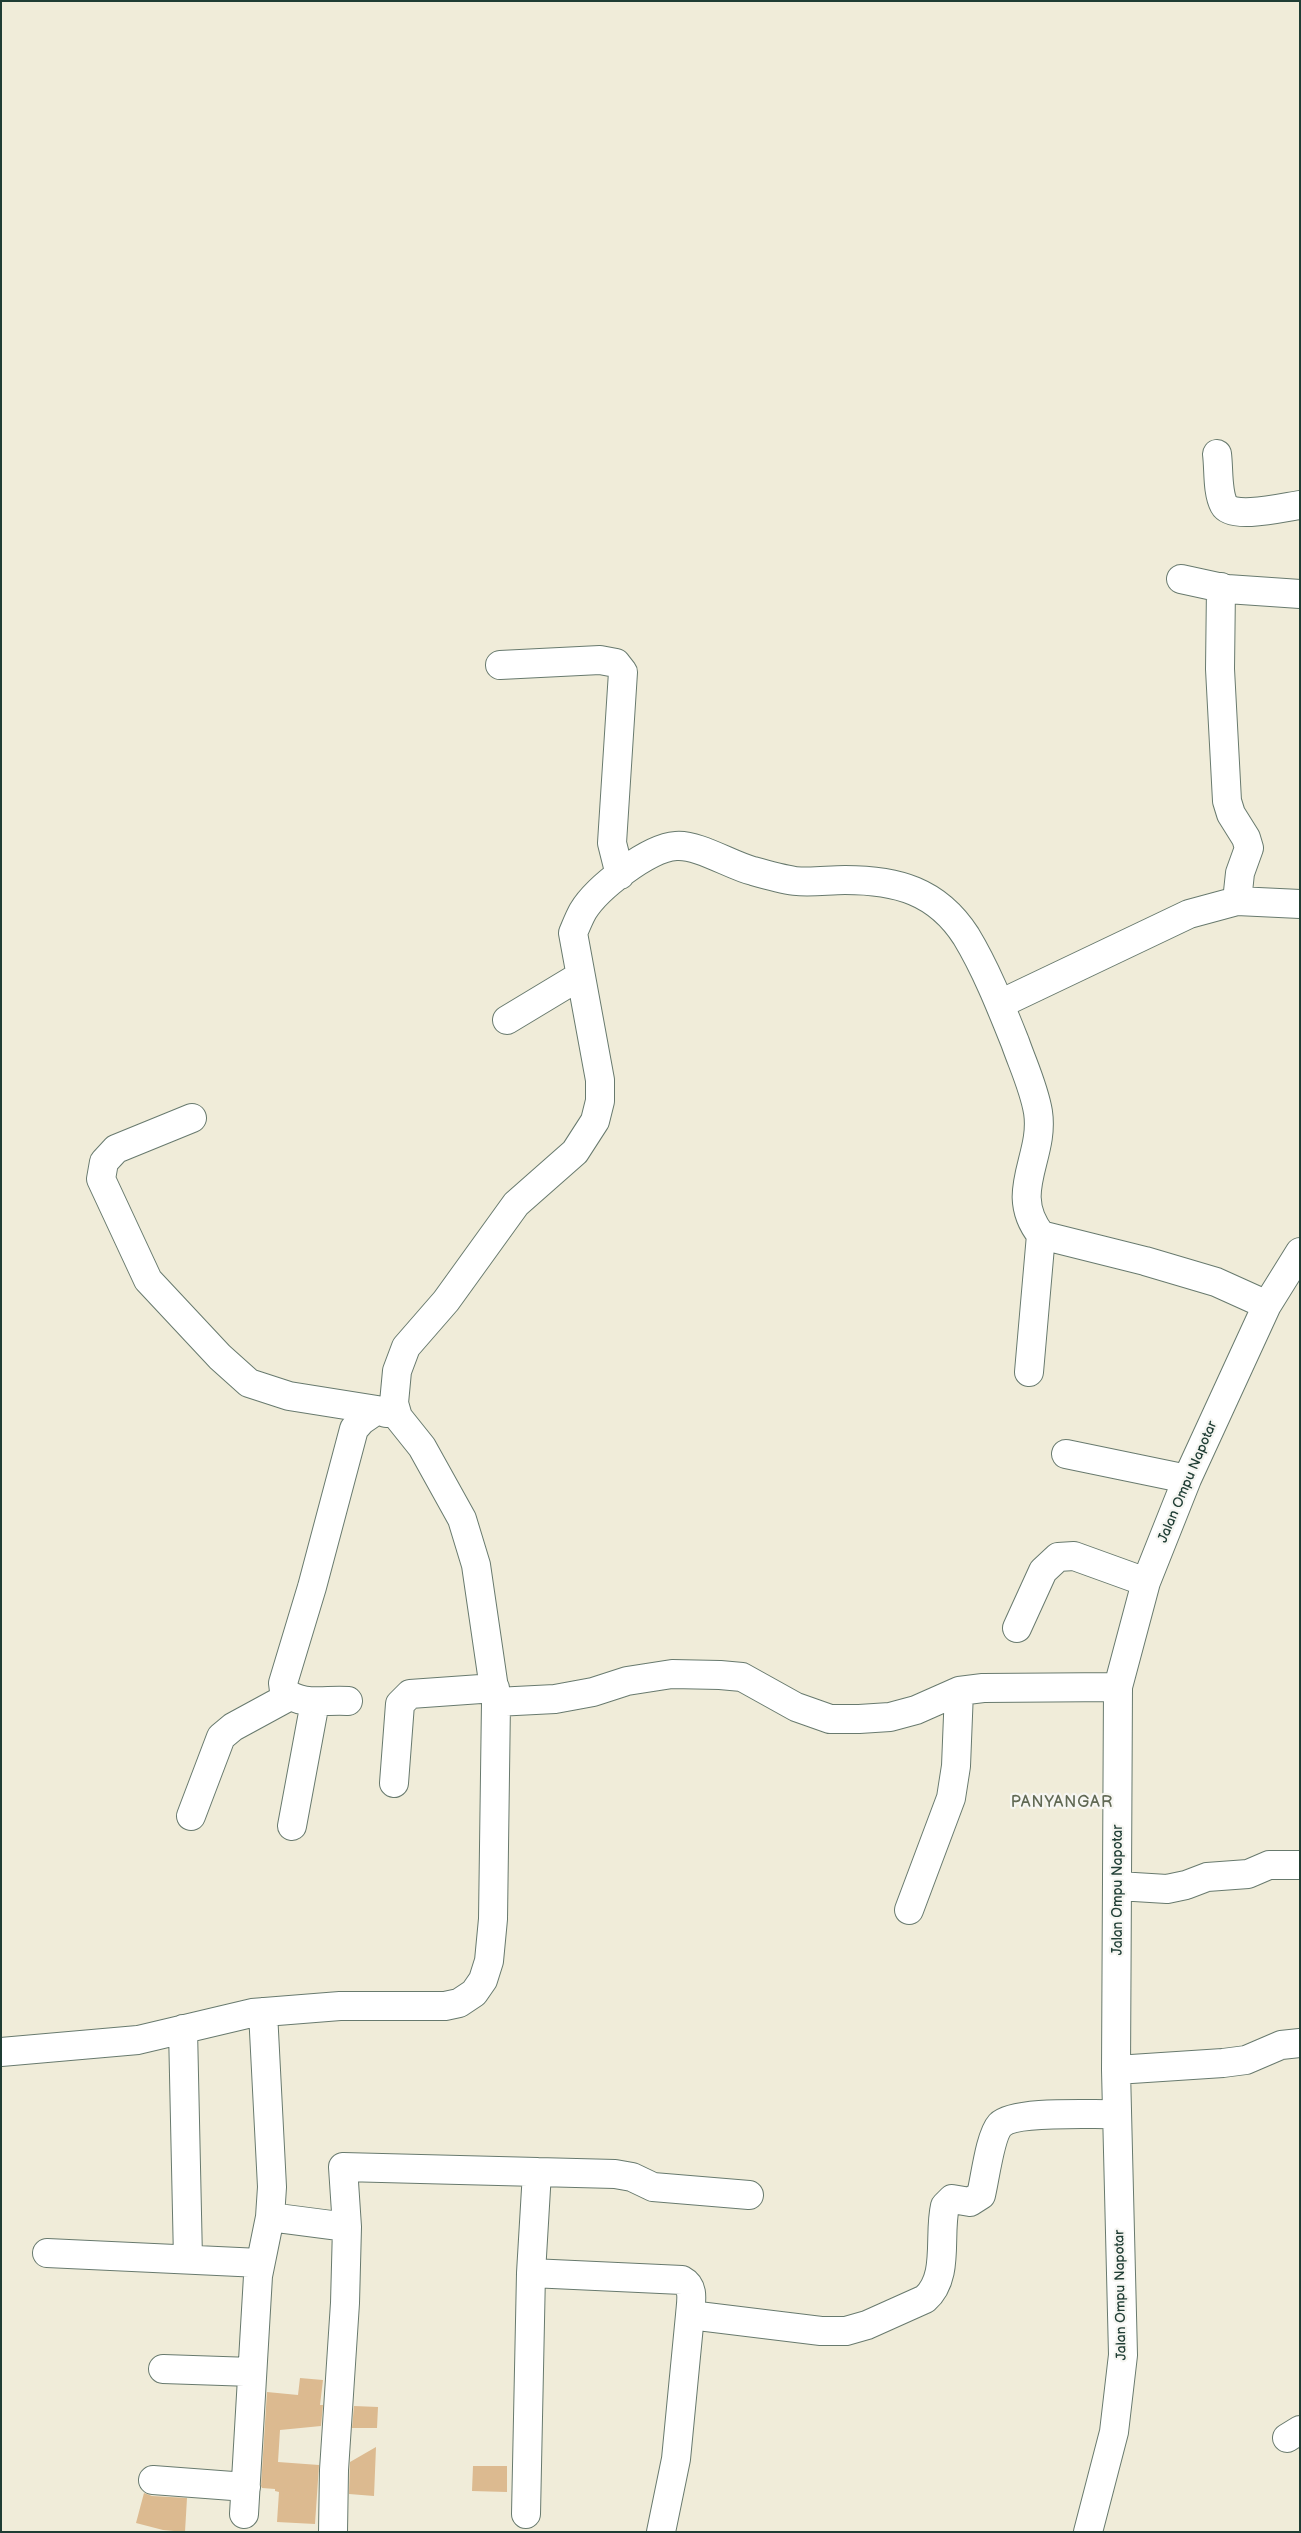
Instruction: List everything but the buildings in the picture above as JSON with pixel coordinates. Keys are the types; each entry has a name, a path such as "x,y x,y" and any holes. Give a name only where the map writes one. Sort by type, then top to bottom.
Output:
{"street":[{"path":"1217,454 1222,500 1225,507 1232,512 1242,513 1300,505"},
{"path":"1181,579 1221,587 1300,594"},
{"path":"1221,587 1220,669 1227,801 1231,814 1246,838 1249,848 1240,873 1237,900"},
{"path":"500,665 600,660 616,663 623,672 612,843 620,874"},
{"path":"348,1701 303,1699 284,1691 286,1671 312,1587 354,1429 361,1421 387,1413 394,1403 397,1371 406,1347 446,1301 516,1204 576,1152 595,1121 600,1101 600,1080 587,1000 580,976 573,933 582,911 598,893 620,874 657,850 677,845 725,859 750,871 795,881 849,880 902,886 931,898 946,912 966,937 1000,1004 1029,1078 1038,1113 1038,1136 1025,1196 1030,1222 1041,1235 1216,1282 1267,1305"},
{"path":"1000,1004 1189,914 1237,900 1300,904"},
{"path":"507,1020 580,976"},
{"path":"1,2052 138,2040 263,2012 340,2006 445,2006 459,2003 474,1993 483,1980 488,1961 493,1919 496,1695 476,1565 462,1519 422,1447 387,1413 289,1396 250,1383 220,1357 148,1280 101,1179 104,1162 116,1150 192,1118"},
{"path":"1028,1372 1041,1235"},
{"name":"Jalan Ompu Napotar","path":"1088,2532 1114,2432 1123,2355 1116,2070 1118,1687 1146,1582 1187,1479 1267,1305 1298,1257"},
{"path":"1066,1454 1187,1479"},
{"path":"1017,1628 1043,1571 1058,1557 1074,1556 1146,1582"},
{"path":"394,1783 398,1712 403,1700 410,1694 496,1695 555,1699 593,1692 627,1681 672,1674 720,1675 742,1677 796,1707 830,1719 859,1719 890,1717 916,1710 959,1691 983,1688 1118,1687"},
{"path":"909,1910 951,1798 956,1766 959,1691"},
{"path":"191,1816 221,1737 233,1727 303,1699"},
{"path":"292,1826 303,1699"},
{"path":"1118,1886 1167,1889 1186,1885 1207,1877 1225,1874 1248,1874 1269,1865 1300,1865"},
{"path":"244,2514 260,2263 270,2217 272,2187 263,2012"},
{"path":"183,2029 188,2259"},
{"path":"1116,2070 1246,2060 1281,2045 1300,2042"},
{"path":"690,2315 821,2331 846,2330 867,2326 926,2299 938,2285 940,2275 944,2206 952,2199 970,2202 981,2195 995,2136 1000,2126 1019,2116 1117,2114"},
{"path":"333,2532 347,2228 344,2167 615,2174 632,2177 653,2187 749,2195"},
{"path":"526,2514 530,2272 537,2172"},
{"path":"270,2217 347,2228"},
{"path":"46,2252 260,2263"},
{"path":"530,2272 682,2280 689,2283 691,2288 690,2315 676,2459 661,2532"},
{"path":"163,2369 252,2372"},
{"path":"153,2480 246,2487"}],"district":[{"name":"PANYANGAR","path":"1062,1803"}]}
